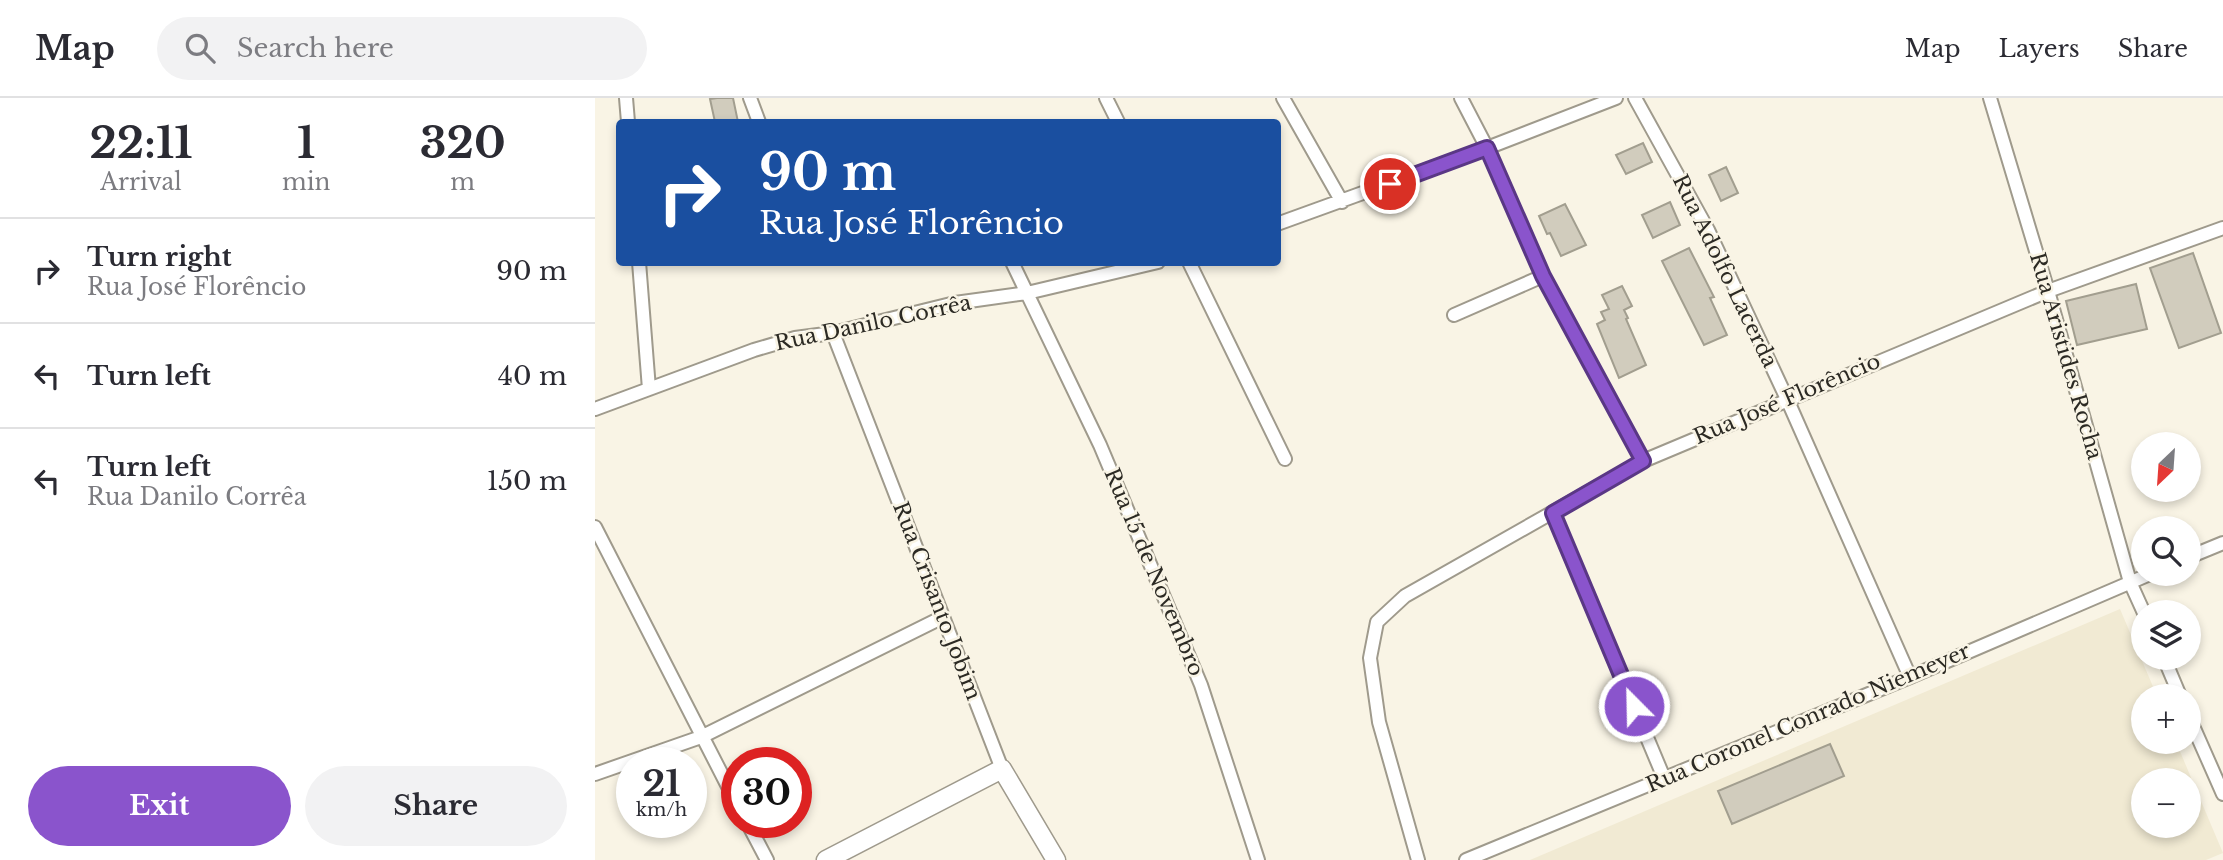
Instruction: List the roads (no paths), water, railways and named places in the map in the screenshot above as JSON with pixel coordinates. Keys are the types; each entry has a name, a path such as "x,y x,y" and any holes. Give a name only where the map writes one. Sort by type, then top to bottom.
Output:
{"street":[{"path":"626,98 628,119"},
{"path":"750,98 758,119"},
{"path":"1106,98 1116,119"},
{"path":"1283,98 1342,202"},
{"path":"1461,98 1487,148 1543,276 1643,461"},
{"path":"1281,223 1616,98"},
{"name":"Rua Adolfo Lacerda","path":"1635,98 1709,230 1910,677"},
{"name":"Rua Aristides Rocha","path":"1990,98 2130,582 2138,600"},
{"name":"Rua José Florêncio","path":"1418,860 1379,722 1370,658 1377,622 1405,596 1643,461 2047,291 2223,228"},
{"path":"639,266 649,389"},
{"name":"Rua 15 de Novembro","path":"1014,266 1100,445 1201,685 1258,860"},
{"name":"Rua Danilo Corrêa","path":"595,409 754,350 795,338 833,333 955,303 1027,293 1141,266"},
{"path":"1191,266 1285,459"},
{"path":"1454,315 1543,276"},
{"name":"Rua Crisanto Jobim","path":"833,333 1002,769 1056,860"},
{"path":"1553,513 1664,778"},
{"path":"595,527 721,774"},
{"path":"2201,552 2223,543"},
{"name":"Rua Coronel Conrado Niemeyer","path":"1466,860 1910,677 2130,582"},
{"path":"595,774 701,737 943,617"},
{"path":"2201,744 2223,794"},
{"path":"826,860 1002,769"},
{"path":"755,838 767,860"}]}
